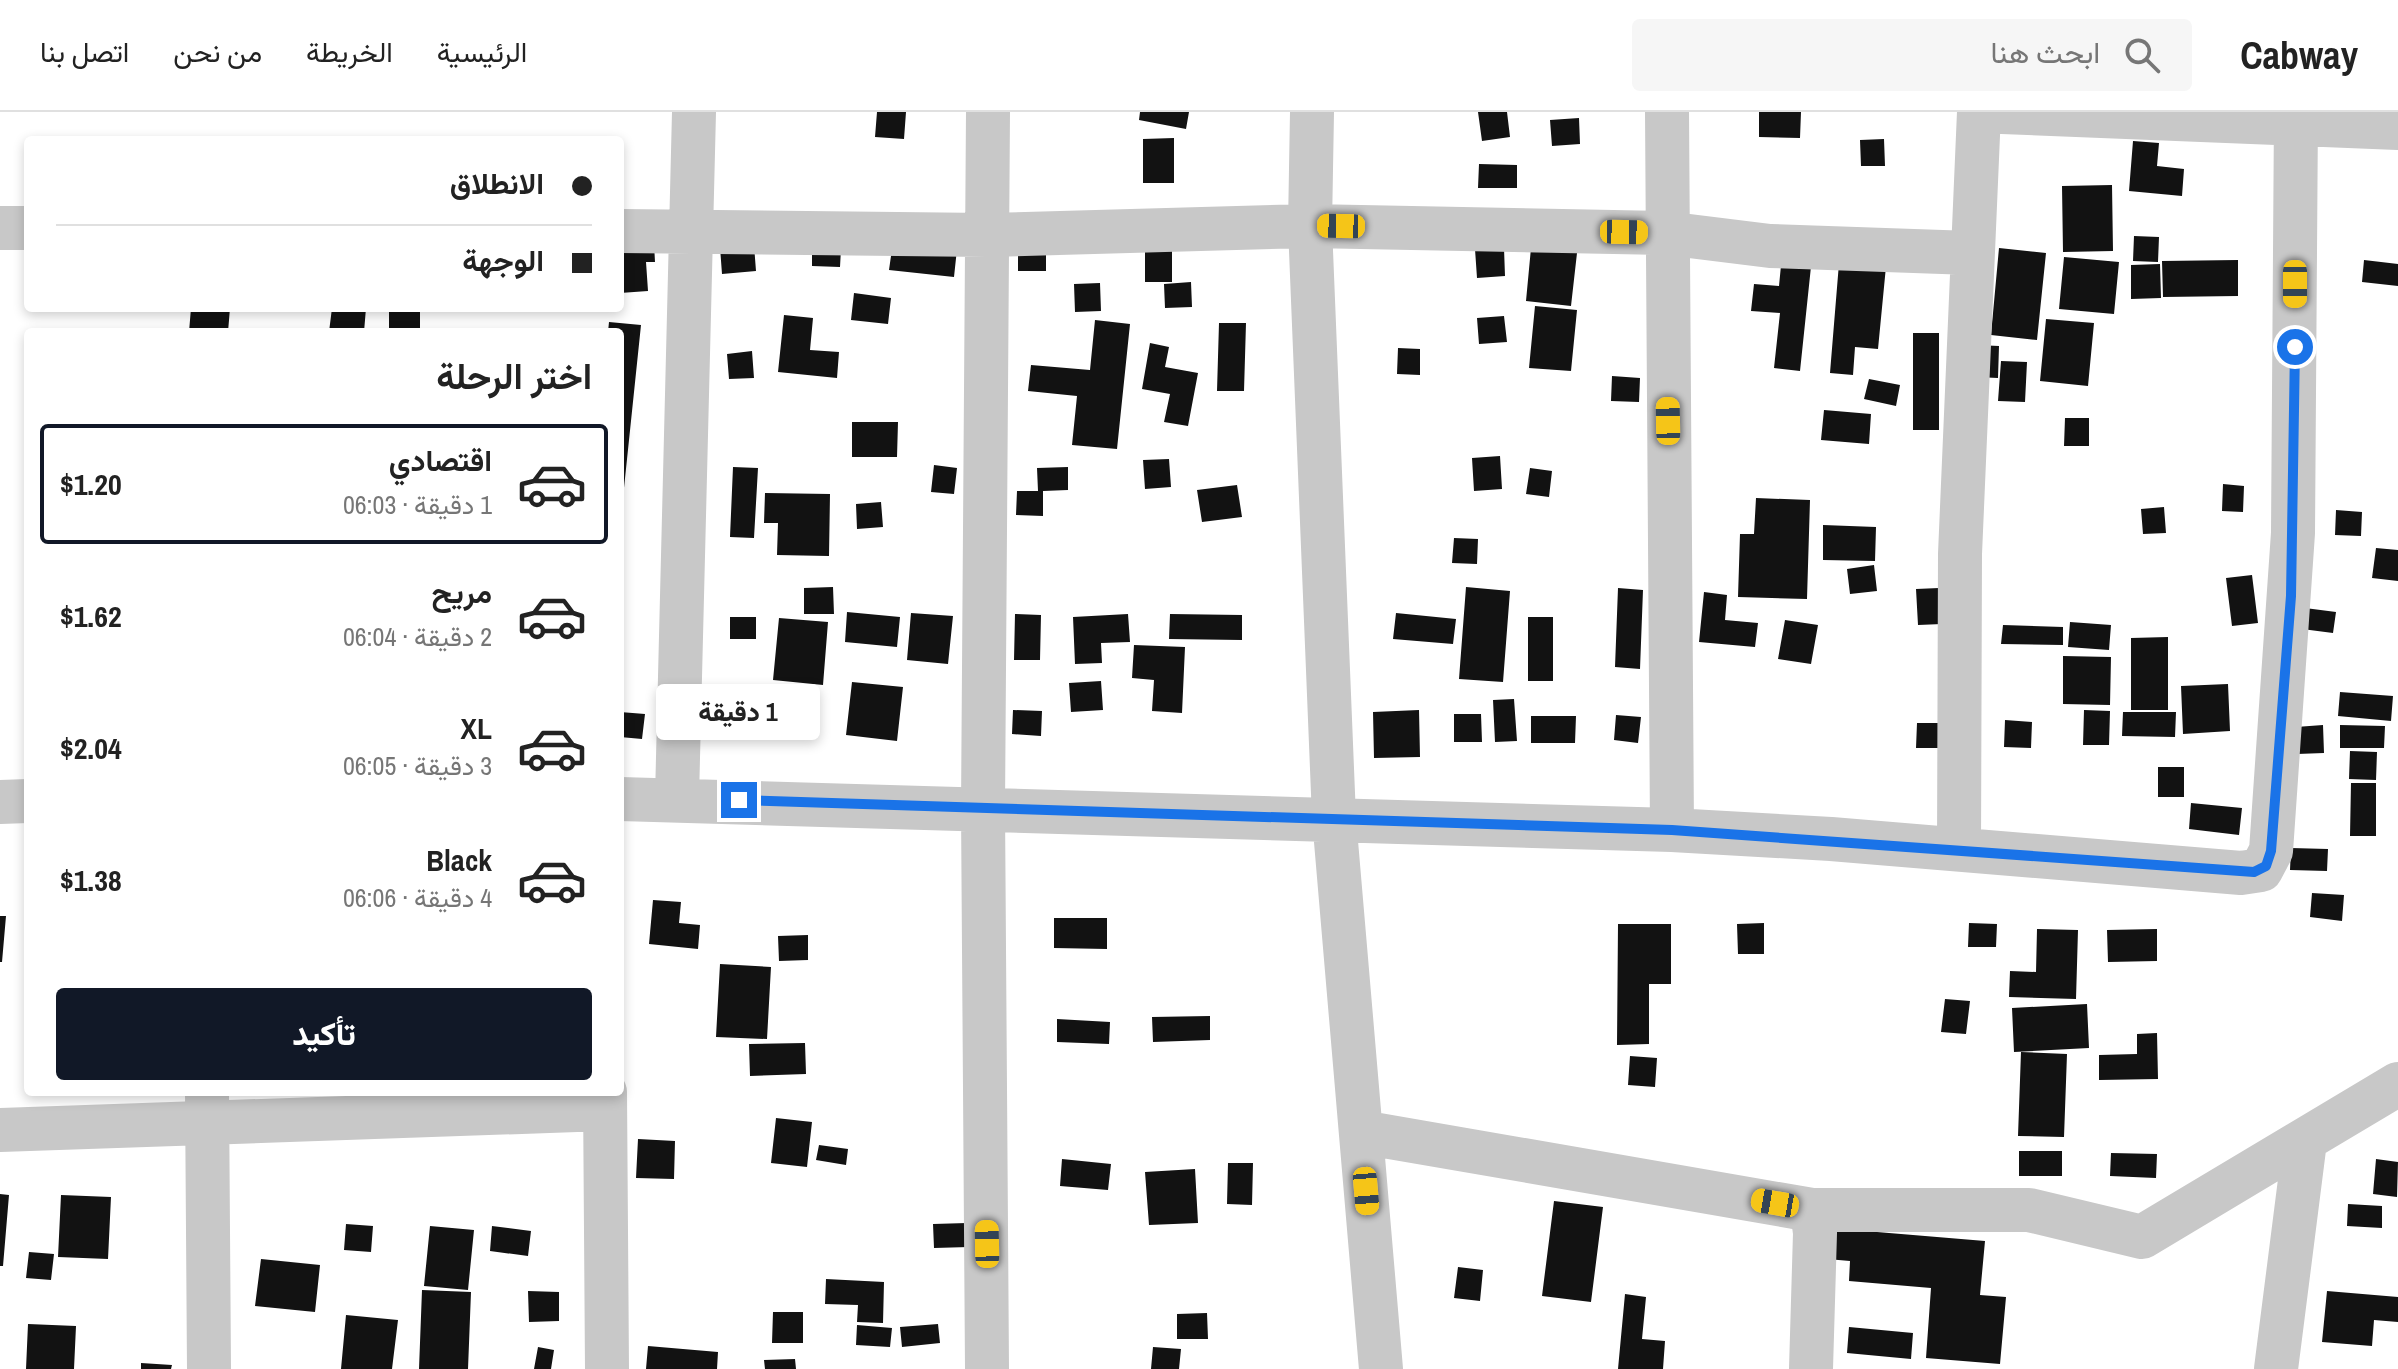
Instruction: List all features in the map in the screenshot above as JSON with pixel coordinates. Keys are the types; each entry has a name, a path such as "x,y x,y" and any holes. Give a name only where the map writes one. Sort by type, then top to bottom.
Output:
{"street":[{"path":"677,798 694,112"},
{"path":"987,1369 983,808 988,112"},
{"path":"1312,112 1310,226 1334,818 1381,1369"},
{"path":"1667,112 1665,233 1672,830"},
{"path":"1959,849 1960,554 1979,112"},
{"path":"2002,112 2296,119 2398,128"},
{"path":"624,799 677,798 1672,830 1959,849 2241,873 2261,870 2269,859 2293,533 2296,119"},
{"path":"624,231 987,235 1310,226 1665,233 1770,246 1971,253"},
{"path":"0,228 24,228"},
{"path":"0,802 24,801"},
{"path":"1361,1132 1812,1210 2029,1210 2142,1237 2398,1084"},
{"path":"0,1130 207,1108 605,1100 607,1369"},
{"path":"207,1108 209,1369"},
{"path":"2276,1369 2305,1141"},
{"path":"1811,1369 1815,1233 1812,1210"}],"building":[{"path":"877,112 906,112 904,139 875,137"},
{"path":"1140,112 1189,112 1186,129 1139,120"},
{"path":"1478,112 1507,112 1510,137 1482,141"},
{"path":"1759,112 1801,112 1800,138 1759,137"},
{"path":"1579,118 1580,144 1552,146 1550,120"},
{"path":"1174,138 1174,183 1143,183 1143,139"},
{"path":"1884,139 1885,166 1861,166 1860,140"},
{"path":"2133,141 2159,143 2157,166 2184,169 2182,196 2129,191"},
{"path":"1479,164 1517,165 1517,188 1478,188"},
{"path":"2112,185 2113,251 2063,252 2062,186"},
{"path":"653,225 655,262 646,262 648,291 624,293 624,227"},
{"path":"2134,236 2159,237 2158,262 2133,261"},
{"path":"893,242 957,249 954,277 889,270"},
{"path":"754,245 756,271 722,274 720,247"},
{"path":"1018,246 1046,246 1046,271 1018,271"},
{"path":"1145,247 1172,247 1172,282 1145,282"},
{"path":"812,248 841,249 840,267 812,266"},
{"path":"1504,248 1505,276 1477,278 1475,249"},
{"path":"1531,248 1577,253 1571,306 1526,301"},
{"path":"1999,248 2046,253 2037,340 1991,335"},
{"path":"1840,251 1887,256 1878,349 1855,347 1853,375 1830,373"},
{"path":"1782,255 1812,257 1800,371 1774,368 1780,313 1751,311 1754,284 1779,286"},
{"path":"2064,257 2119,262 2114,314 2059,309"},
{"path":"2238,260 2238,296 2163,297 2162,261"},
{"path":"2364,260 2398,264 2398,286 2362,282"},
{"path":"2160,264 2161,298 2131,299 2131,265"},
{"path":"1191,282 1192,307 1165,308 1164,284"},
{"path":"1100,283 1101,311 1075,312 1074,284"},
{"path":"854,293 891,298 888,324 851,320"},
{"path":"1535,306 1577,310 1571,371 1529,368"},
{"path":"191,312 230,312 228,328 189,328"},
{"path":"332,312 366,312 364,328 330,328"},
{"path":"389,312 420,312 420,328 389,328"},
{"path":"784,315 813,318 810,350 839,352 837,378 778,372"},
{"path":"1504,316 1507,342 1479,344 1477,318"},
{"path":"2046,319 2094,323 2088,386 2040,381"},
{"path":"1095,320 1130,324 1117,449 1072,445 1077,396 1028,391 1031,365 1090,370"},
{"path":"609,322 641,325 624,488 624,328 608,328"},
{"path":"1219,323 1246,323 1244,391 1217,391"},
{"path":"1913,333 1939,333 1939,430 1913,430"},
{"path":"1150,343 1169,347 1165,367 1198,373 1188,426 1164,422 1170,394 1142,389"},
{"path":"1977,345 1999,346 1998,378 1976,377"},
{"path":"1398,348 1420,349 1420,375 1397,374"},
{"path":"752,351 754,378 729,379 727,354"},
{"path":"2001,361 2027,362 2025,402 1998,401"},
{"path":"1612,376 1640,378 1639,402 1611,401"},
{"path":"1869,379 1900,385 1896,406 1864,399"},
{"path":"1824,410 1871,414 1869,444 1821,440"},
{"path":"2065,418 2089,418 2089,446 2064,446"},
{"path":"852,422 898,422 897,457 852,457"},
{"path":"1500,456 1502,489 1474,491 1472,458"},
{"path":"1169,459 1171,487 1145,489 1143,460"},
{"path":"934,465 957,468 954,494 931,492"},
{"path":"733,467 758,468 754,538 730,537"},
{"path":"1068,467 1068,490 1043,491 1043,516 1016,515 1017,491 1038,491 1037,468"},
{"path":"1530,468 1552,471 1549,497 1526,494"},
{"path":"2223,484 2244,486 2243,512 2222,511"},
{"path":"1237,485 1242,517 1202,522 1197,490"},
{"path":"765,493 830,494 829,556 777,555 778,523 764,523"},
{"path":"1756,498 1810,500 1807,599 1738,597 1740,534 1754,534"},
{"path":"881,502 883,527 857,529 856,504"},
{"path":"2164,507 2166,533 2143,534 2141,509"},
{"path":"2336,510 2362,512 2361,536 2335,535"},
{"path":"1823,525 1876,527 1875,561 1823,560"},
{"path":"1454,538 1478,539 1477,564 1452,563"},
{"path":"2376,548 2398,550 2398,581 2372,578"},
{"path":"1874,565 1877,591 1850,594 1847,569"},
{"path":"2252,575 2258,623 2232,626 2226,578"},
{"path":"833,587 834,614 804,614 804,588"},
{"path":"1466,587 1510,591 1503,682 1459,679"},
{"path":"1618,588 1643,590 1640,669 1615,667"},
{"path":"1939,588 1942,624 1918,625 1916,589"},
{"path":"1704,592 1727,595 1725,620 1758,623 1755,647 1699,642"},
{"path":"2305,608 2336,612 2333,633 2302,629"},
{"path":"847,612 900,617 897,647 845,642"},
{"path":"911,613 953,616 948,664 907,660"},
{"path":"1396,613 1456,619 1453,644 1393,639"},
{"path":"1015,614 1041,615 1040,660 1014,660"},
{"path":"1128,614 1130,642 1101,643 1102,663 1075,664 1073,617"},
{"path":"1170,614 1242,615 1242,640 1169,639"},
{"path":"730,617 756,617 756,639 730,639"},
{"path":"1528,617 1553,617 1553,681 1528,681"},
{"path":"779,618 828,622 823,685 773,680"},
{"path":"1785,620 1818,625 1811,664 1778,659"},
{"path":"2070,622 2111,625 2109,650 2068,647"},
{"path":"2003,625 2063,627 2063,645 2001,644"},
{"path":"2168,637 2168,710 2131,710 2131,638"},
{"path":"1134,645 1185,647 1182,713 1152,711 1154,680 1132,678"},
{"path":"2063,656 2111,657 2110,705 2063,704"},
{"path":"1101,681 1103,710 1071,712 1069,683"},
{"path":"852,682 903,687 897,741 846,735"},
{"path":"2228,684 2230,731 2183,734 2181,686"},
{"path":"2340,692 2393,696 2391,721 2338,716"},
{"path":"1514,699 1517,741 1495,742 1493,700"},
{"path":"1013,710 1042,711 1041,736 1012,734"},
{"path":"1419,710 1420,757 1374,758 1373,712"},
{"path":"2084,710 2110,711 2109,745 2083,745"},
{"path":"624,712 645,714 642,739 624,737"},
{"path":"2123,712 2176,712 2175,737 2122,736"},
{"path":"1454,714 1481,714 1482,742 1454,742"},
{"path":"1616,715 1641,717 1638,743 1614,740"},
{"path":"1531,716 1576,716 1575,743 1531,743"},
{"path":"2005,720 2032,722 2031,748 2004,747"},
{"path":"1917,723 1942,723 1941,748 1916,748"},
{"path":"2323,725 2324,753 2297,754 2296,727"},
{"path":"2340,725 2385,726 2384,748 2340,748"},
{"path":"2350,751 2377,752 2376,780 2349,779"},
{"path":"2158,767 2184,767 2184,797 2158,797"},
{"path":"2351,783 2376,783 2376,836 2350,836"},
{"path":"2191,803 2242,808 2239,835 2189,829"},
{"path":"2291,848 2328,849 2327,871 2290,870"},
{"path":"2312,893 2344,895 2342,921 2310,917"},
{"path":"653,900 681,902 679,923 700,925 698,949 649,944"},
{"path":"0,916 6,916 2,962 0,962"},
{"path":"1054,918 1107,918 1107,949 1054,948"},
{"path":"1764,923 1764,954 1738,954 1737,924"},
{"path":"1969,923 1997,924 1996,947 1968,947"},
{"path":"1618,924 1671,924 1671,984 1649,984 1649,1044 1617,1045"},
{"path":"2037,929 2078,930 2076,999 2009,997 2010,971 2036,972"},
{"path":"2157,929 2157,961 2108,962 2107,930"},
{"path":"808,935 808,960 779,961 778,936"},
{"path":"720,964 771,967 767,1039 716,1037"},
{"path":"1945,999 1970,1001 1966,1034 1941,1032"},
{"path":"2087,1004 2089,1048 2014,1052 2012,1008"},
{"path":"1210,1016 1210,1040 1153,1042 1152,1017"},
{"path":"1057,1019 1110,1022 1109,1044 1057,1042"},
{"path":"2157,1033 2158,1079 2099,1080 2099,1055 2137,1054 2137,1034"},
{"path":"805,1043 806,1074 750,1076 749,1044"},
{"path":"2021,1052 2067,1054 2064,1137 2018,1136"},
{"path":"1630,1056 1657,1058 1655,1087 1628,1085"},
{"path":"776,1118 812,1122 807,1167 771,1163"},
{"path":"638,1139 675,1141 674,1179 636,1178"},
{"path":"819,1145 848,1149 846,1165 816,1160"},
{"path":"2019,1151 2062,1151 2062,1176 2019,1176"},
{"path":"2111,1153 2157,1154 2156,1178 2110,1176"},
{"path":"1062,1159 1111,1164 1108,1190 1060,1186"},
{"path":"2376,1159 2398,1162 2397,1197 2373,1194"},
{"path":"1228,1163 1253,1163 1252,1205 1227,1204"},
{"path":"1195,1169 1198,1223 1149,1225 1145,1172"},
{"path":"0,1194 9,1195 3,1266 0,1266"},
{"path":"61,1195 111,1197 108,1259 58,1257"},
{"path":"1554,1201 1603,1207 1591,1302 1542,1296"},
{"path":"2348,1204 2382,1206 2382,1228 2347,1226"},
{"path":"967,1223 969,1247 934,1248 933,1224"},
{"path":"346,1224 373,1226 371,1252 344,1250"},
{"path":"430,1226 474,1230 468,1290 424,1286"},
{"path":"492,1226 531,1231 528,1256 490,1251"},
{"path":"1829,1228 1985,1241 1980,1295 2006,1297 2000,1364 1926,1358 1931,1288 1849,1281 1850,1261 1827,1259"},
{"path":"29,1252 54,1254 51,1280 26,1278"},
{"path":"261,1259 320,1265 315,1312 255,1306"},
{"path":"1458,1267 1483,1270 1480,1301 1454,1298"},
{"path":"826,1279 884,1282 883,1323 857,1322 858,1305 825,1304"},
{"path":"422,1290 471,1292 468,1369 419,1369"},
{"path":"528,1291 559,1292 559,1321 529,1322"},
{"path":"2327,1291 2398,1297 2398,1322 2374,1320 2372,1346 2322,1342"},
{"path":"1625,1294 1646,1297 1642,1339 1665,1341 1663,1369 1618,1369"},
{"path":"773,1312 803,1312 803,1343 772,1343"},
{"path":"1207,1313 1208,1339 1177,1339 1177,1314"},
{"path":"346,1315 398,1320 392,1369 341,1369"},
{"path":"28,1324 76,1326 74,1369 26,1369"},
{"path":"938,1324 940,1343 902,1347 900,1327"},
{"path":"857,1325 892,1328 890,1347 856,1345"},
{"path":"1849,1327 1913,1333 1911,1359 1847,1353"},
{"path":"648,1346 718,1352 717,1369 646,1369"},
{"path":"538,1347 554,1350 551,1369 534,1369"},
{"path":"1153,1347 1181,1349 1179,1369 1151,1369"},
{"path":"795,1359 796,1369 765,1369 764,1360"},
{"path":"141,1363 172,1365 171,1369 141,1369"}],"route":[{"path":"739,800 1672,830 1831,839 2241,873 2261,870 2266,866 2271,851 2291,596 2295,347"}]}
